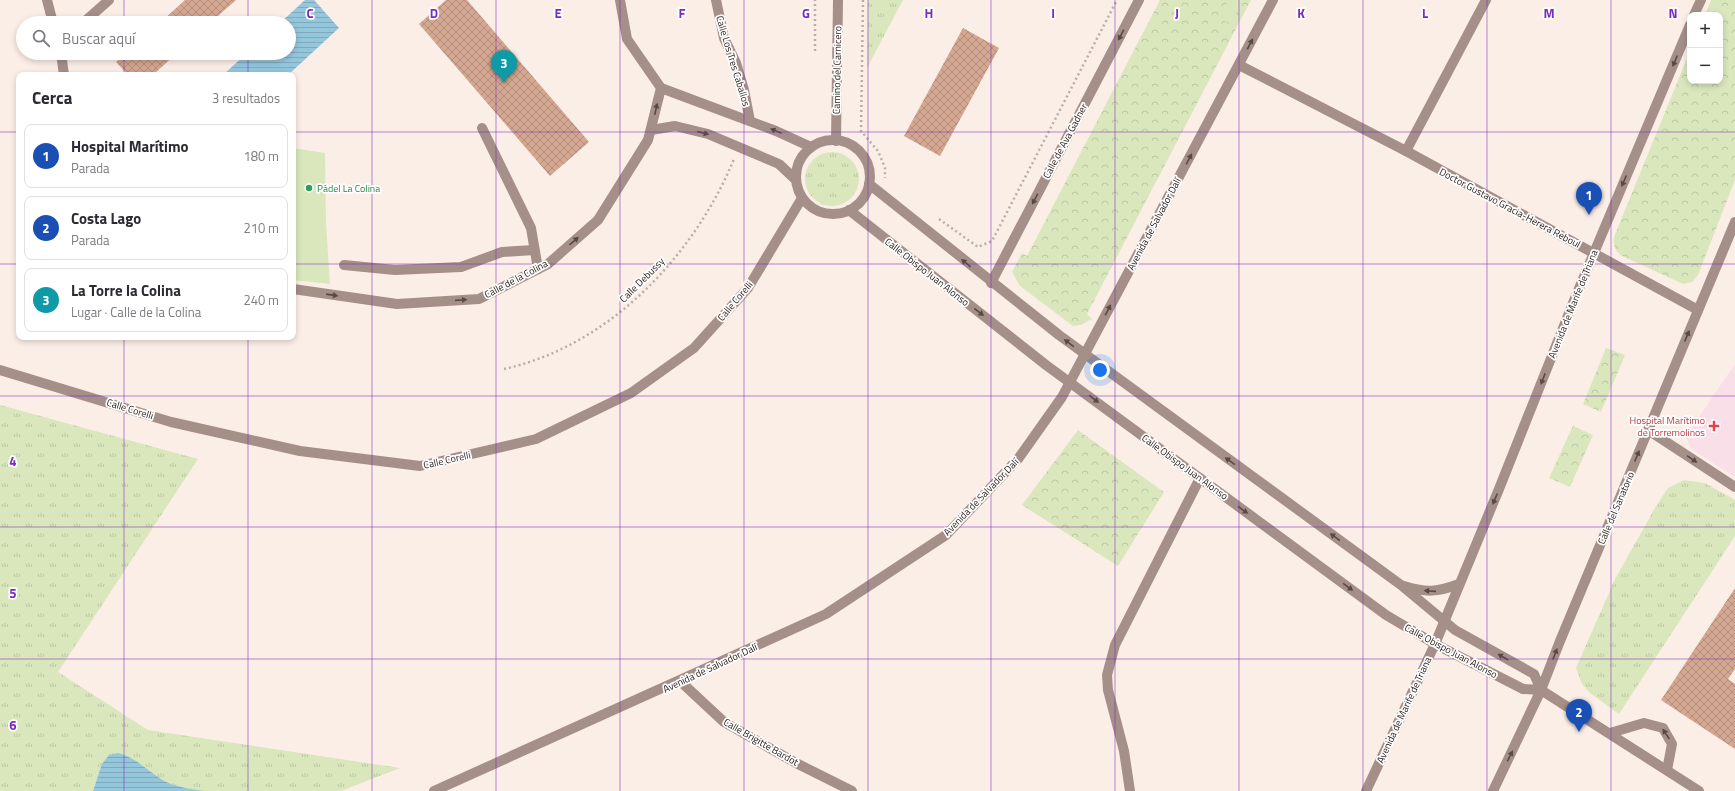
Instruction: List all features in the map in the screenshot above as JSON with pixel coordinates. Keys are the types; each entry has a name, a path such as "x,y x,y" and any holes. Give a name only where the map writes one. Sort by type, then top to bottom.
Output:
{"street":[{"path":"47,0 51,16"},
{"path":"92,16 109,0"},
{"path":"620,0 627,39 660,88 750,121 811,147"},
{"name":"Calle Los Tres Caballos","path":"716,0 724,38 736,63 744,90 750,121"},
{"name":"Camino del Carnicero","path":"836,141 838,0"},
{"name":"Calle de Ava Gadner","path":"991,283 1139,0"},
{"name":"Avenida de Salvador Dalí","path":"434,791 826,614 946,535 1018,459 1070,382 1240,65 1273,0"},
{"path":"1406,151 1486,0"},
{"path":"1695,12 1700,0"},
{"name":"Avenida de Marife de Triana","path":"1366,791 1434,644 1505,475 1593,253 1687,32"},
{"path":"61,60 63,72"},
{"name":"Doctor Gustavo Gracia-Herera Reboul","path":"1240,65 1406,151 1698,310"},
{"name":"Calle de la Colina","path":"296,289 397,304 478,299 548,264 598,220 648,140 660,88"},
{"path":"651,130 675,126 708,134 740,146 779,164 796,180"},
{"path":"482,128 531,228 538,269"},
{"path":"836,141 848,144 862,156 869,172 869,184 865,195 858,204 840,214 819,212 810,206 802,198 796,180 797,168 811,147 819,143 836,141"},
{"name":"Calle Obispo Juan Alonso","path":"869,184 991,283 1085,355 1401,585 1443,621 1534,674 1541,690"},
{"name":"Calle Corelli","path":"0,370 171,422 300,451 420,466 536,439 631,393 694,348 748,288 802,198"},
{"name":"Calle Obispo Juan Alonso","path":"849,210 1040,360 1386,615 1434,644 1523,689 1541,690 1699,791"},
{"name":"Calle del Sanatorio","path":"1492,791 1541,690 1698,310 1731,241 1735,222"},
{"path":"344,265 395,270 461,267 502,252 534,250"},
{"path":"1648,430 1735,488"},
{"path":"1130,791 1124,751 1108,690 1107,675 1115,645 1200,478"},
{"path":"1401,585 1416,590 1438,591 1459,584"},
{"name":"Calle Brigitte Bardot","path":"680,681 724,722 796,763 852,791"},
{"path":"1610,733 1644,723 1663,728 1672,744 1668,770"}],"path":[{"path":"815,0 815,51"},
{"path":"863,0 861,131 878,151 885,168 885,181"},
{"path":"935,216 978,247 992,241 1117,0"},
{"name":"Calle Debussy","path":"504,369 556,352 598,329 635,301 686,244 710,210 740,146"}],"shaded area":[{"name":"Hospital Marítimo de Torremolinos","path":"1735,364 1735,477 1691,449 1686,436"}],"green space":[{"path":"868,0 903,0 867,68"},
{"path":"1160,0 1251,0 1087,314 1092,319 1081,325 1073,326 1020,286 1012,272 1022,253 1027,256"},
{"path":"1229,0 1243,0 1231,24 1219,18"},
{"path":"1711,0 1735,0 1735,180 1698,275 1692,282 1683,284 1622,256 1615,248 1614,237 1687,58 1687,84 1723,84 1723,12 1706,12"},
{"name":"Pádel La Colina","path":"296,148 325,153 326,224 330,284 296,280"},
{"path":"827,152 837,152 847,156 855,164 859,174 859,184 855,194 847,202 837,206 827,206 817,202 809,194 805,184 805,174 809,164 817,156"},
{"path":"1606,348 1625,355 1601,412 1583,404"},
{"path":"0,405 198,459 58,672 148,730 400,768 341,791 0,791"},
{"path":"1573,426 1593,435 1570,487 1549,478"},
{"path":"1078,430 1164,492 1118,566 1022,505"},
{"path":"1684,480 1705,483 1735,500 1735,536 1619,714 1590,693 1582,684 1576,668 1615,579 1655,508 1668,488"}],"water":[{"path":"305,0 314,0 339,28 291,72 226,72 239,60 296,60 296,16 288,16"},
{"path":"118,753 136,761 166,782 182,787 205,791 93,791 102,764 109,755"}],"building":[{"path":"185,0 236,0 218,16 168,16"},
{"path":"446,0 467,0 589,142 550,176 419,24"},
{"path":"963,28 999,48 940,156 904,136"},
{"path":"118,60 169,60 156,72 125,72 116,62"},
{"path":"1735,588 1735,669 1728,679 1735,684 1735,749 1661,700"}],"place":[{"name":"La Torre la Colina","path":"504,83"},
{"name":"Pádel La Colina","path":"309,188"},
{"name":"Hospital Marítimo","path":"1589,215"},
{"name":"Hospital Marítimo de Torremolinos","path":"1714,426"},
{"name":"Costa Lago","path":"1579,732"}]}
